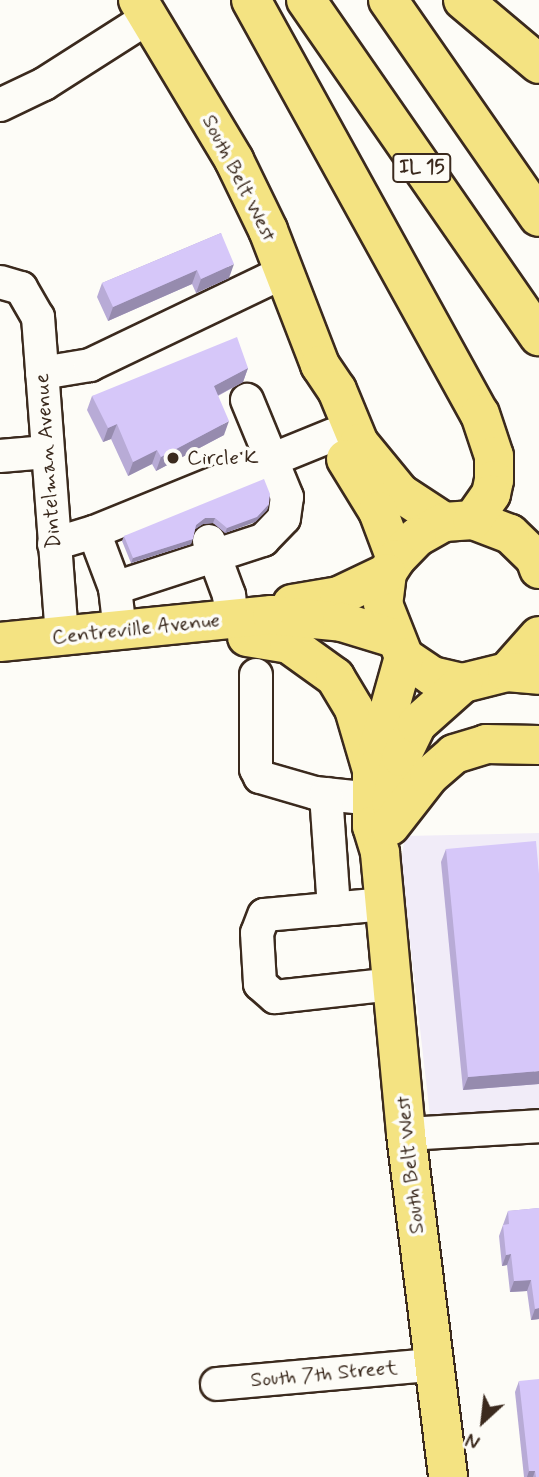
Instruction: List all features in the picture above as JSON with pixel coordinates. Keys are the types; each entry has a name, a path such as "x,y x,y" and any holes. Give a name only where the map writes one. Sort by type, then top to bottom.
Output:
{"main road":[{"path":"251,0 480,414 494,456 491,494 458,521 417,537 391,566"},
{"name":"IL 15","path":"306,0 539,336"},
{"path":"388,0 539,217"},
{"path":"463,0 539,64"},
{"name":"South Belt West","path":"143,9 234,160 284,272 320,365 337,390 359,443 400,493 458,521 510,534 538,562"},
{"name":"South Belt West","path":"320,365 320,396 333,435 378,511 391,566 383,604 399,648 381,810 385,904 406,1134 432,1365 448,1477"},
{"name":"Centreville Avenue","path":"272,615 290,604 350,592 391,566"},
{"name":"Centreville Avenue","path":"0,642 62,638 272,615 342,622 399,648"},
{"path":"221,620 249,638 289,644 320,662 355,709 381,810 429,776 454,754 486,744 539,746"},
{"name":"South Belt West","path":"399,648 432,676 463,683 523,674 539,636"},
{"name":"South Belt West","path":"381,810 417,724 463,683"}],"street":[{"path":"0,105 44,84 143,9"},
{"path":"42,373 90,365 284,272"},
{"name":"Dintelman Avenue","path":"11,285 38,317 62,638"},
{"path":"115,588 284,518 289,506 274,459 247,400"},
{"path":"54,544 192,503 274,459 333,435"},
{"path":"0,456 47,452"},
{"path":"94,532 115,588 120,631"},
{"path":"211,549 229,595 221,620"},
{"path":"256,675 256,769 260,777 381,810"},
{"path":"326,794 334,909"},
{"path":"385,904 264,915 257,933 261,984 275,997 392,984"},
{"path":"406,1134 539,1126"},
{"name":"South 7th Street","path":"216,1384 432,1365"}],"shaded area":[{"path":"539,833 539,1108 430,1116 401,862 405,836"}],"building":[{"path":"221,233 234,264 201,279 197,270 113,307 102,283"},
{"path":"237,337 248,368 214,386 229,421 161,457 157,450 133,462 117,424 108,428 92,396"},
{"path":"264,479 270,494 269,504 257,517 227,528 215,518 205,518 196,525 193,539 133,558 124,536"},
{"path":"536,841 539,874 539,1071 468,1077 446,849"},
{"path":"539,1208 539,1308 535,1309 531,1280 514,1281 511,1254 506,1255 503,1225 509,1224 508,1211"},
{"path":"539,1379 539,1477 536,1477 535,1471 529,1471 519,1381"}],"place":[{"name":"Circle K","path":"173,458"}]}
